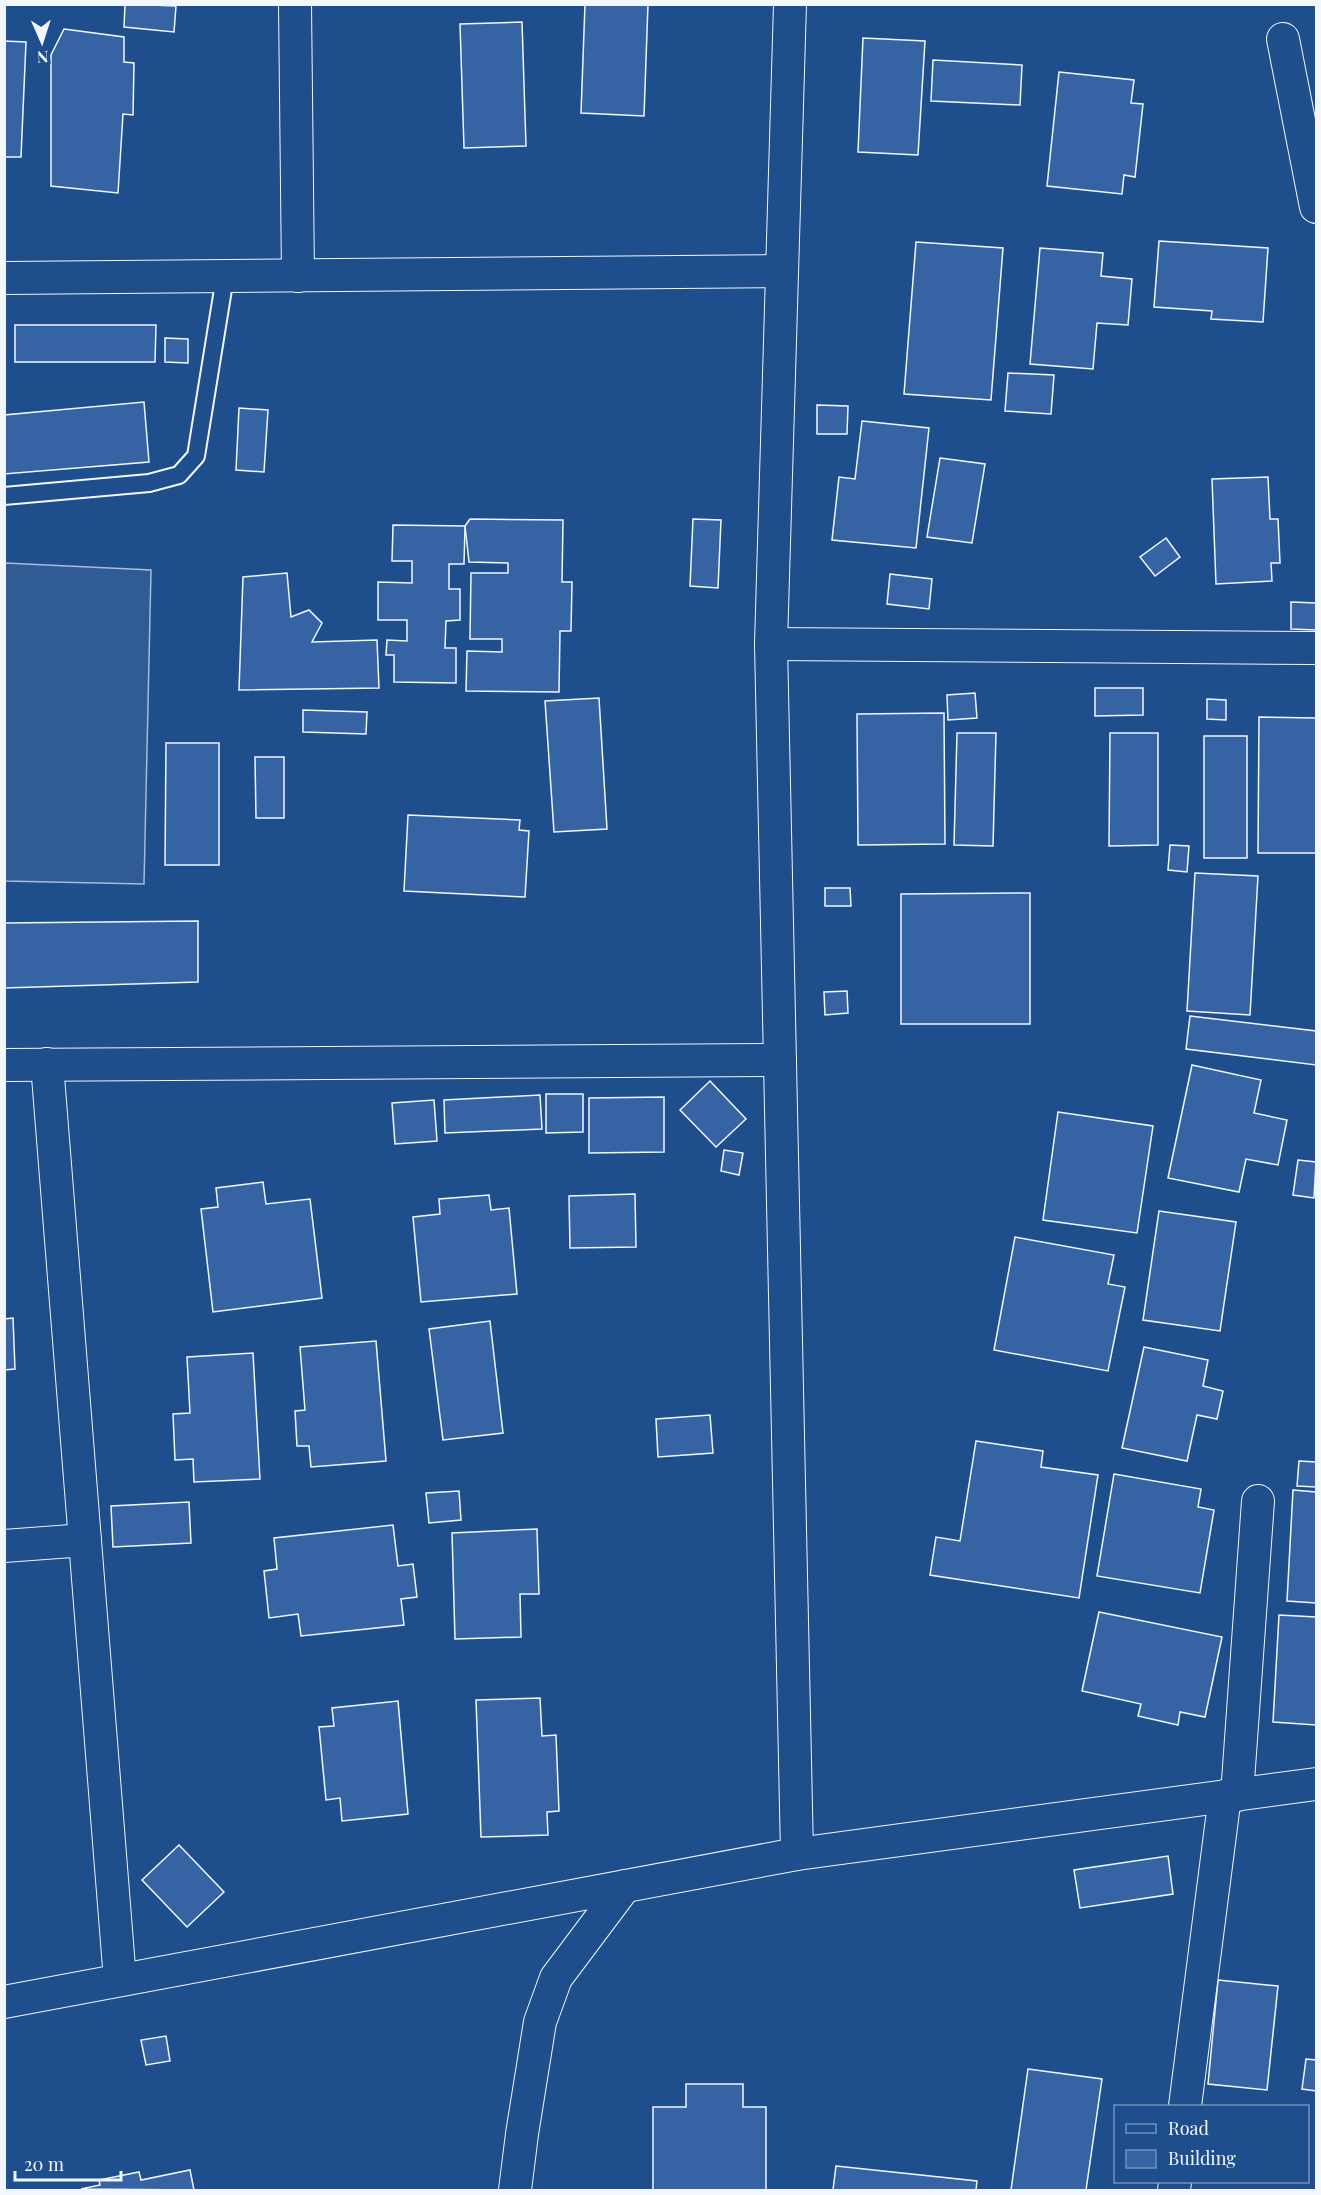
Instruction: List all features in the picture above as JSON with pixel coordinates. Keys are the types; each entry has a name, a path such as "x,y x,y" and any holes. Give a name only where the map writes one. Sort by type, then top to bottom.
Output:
{"street":[{"path":"295,4 298,276"},
{"path":"790,4 771,644 797,1854"},
{"path":"1283,39 1317,207"},
{"path":"4,279 782,272"},
{"path":"771,644 1317,648"},
{"path":"4,1065 780,1060"},
{"path":"47,1064 120,1980"},
{"path":"1185,2105 1231,1796 1258,1501"},
{"path":"4,1546 85,1540"},
{"path":"4,2002 797,1854 1317,1784"},
{"path":"515,2190 540,2022 555,1978 625,1886"}],"lane":[{"path":"4,495 149,483 179,475 196,456 225,277"}],"shaded area":[{"path":"5,563 151,570 144,884 5,881"}],"building":[{"path":"125,4 176,6 174,32 124,27"},
{"path":"585,4 648,4 644,116 581,113"},
{"path":"522,22 526,146 464,148 460,24"},
{"path":"64,29 124,37 124,62 134,63 133,115 123,114 118,193 51,186 51,55"},
{"path":"863,38 925,41 918,155 858,152"},
{"path":"4,41 26,42 21,157 4,157"},
{"path":"933,60 1022,65 1020,105 931,101"},
{"path":"1059,72 1134,80 1131,103 1143,104 1135,177 1124,175 1122,194 1047,186"},
{"path":"1159,241 1268,248 1263,322 1211,319 1212,311 1154,307"},
{"path":"916,242 1003,248 991,400 904,394"},
{"path":"1040,248 1103,253 1101,276 1132,279 1128,325 1097,323 1093,369 1030,364"},
{"path":"15,325 156,325 155,362 15,362"},
{"path":"165,338 188,339 188,363 165,362"},
{"path":"1008,373 1054,375 1051,414 1005,411"},
{"path":"144,402 149,462 4,474 4,415"},
{"path":"817,405 848,406 847,434 817,434"},
{"path":"239,408 268,410 264,472 236,470"},
{"path":"862,421 929,428 916,548 832,540 839,477 855,479"},
{"path":"940,458 985,464 972,543 927,537"},
{"path":"1268,477 1270,519 1278,519 1280,563 1271,563 1272,581 1216,584 1212,479"},
{"path":"470,519 563,520 562,582 572,582 571,631 560,631 559,692 466,691 467,651 502,652 502,639 470,639 471,573 508,573 508,563 469,562 465,526"},
{"path":"693,519 721,520 718,588 690,586"},
{"path":"393,525 465,526 464,564 449,564 449,589 460,589 460,620 446,621 445,648 456,648 456,683 394,682 394,655 386,655 387,640 407,641 407,620 378,620 378,582 412,583 412,561 392,561"},
{"path":"1166,538 1180,557 1155,576 1140,557"},
{"path":"287,573 291,617 309,610 322,623 312,642 377,640 379,688 239,690 243,577"},
{"path":"890,574 932,579 929,609 887,604"},
{"path":"1291,602 1316,603 1316,630 1291,629"},
{"path":"1095,688 1143,688 1143,715 1095,716"},
{"path":"975,693 977,718 948,720 947,695"},
{"path":"599,698 607,829 554,832 545,701"},
{"path":"1207,699 1226,700 1226,720 1207,719"},
{"path":"303,710 367,712 366,734 303,732"},
{"path":"944,713 945,844 858,845 857,714"},
{"path":"1259,717 1316,718 1316,853 1258,853"},
{"path":"957,733 996,733 993,846 954,845"},
{"path":"1110,733 1158,733 1158,845 1109,846"},
{"path":"1204,736 1247,736 1247,858 1204,858"},
{"path":"166,743 219,743 219,865 165,865"},
{"path":"255,757 284,757 284,818 256,818"},
{"path":"408,815 520,820 519,830 529,831 525,897 404,891"},
{"path":"1170,845 1189,846 1187,872 1168,870"},
{"path":"1195,873 1258,876 1250,1015 1187,1011"},
{"path":"825,888 850,888 851,906 825,906"},
{"path":"1030,893 1030,1024 901,1024 901,894"},
{"path":"198,921 198,982 4,988 4,923"},
{"path":"847,991 848,1013 825,1015 824,992"},
{"path":"1190,1016 1316,1031 1316,1065 1186,1049"},
{"path":"1192,1065 1261,1080 1254,1113 1287,1120 1278,1165 1246,1159 1239,1192 1168,1178"},
{"path":"710,1081 746,1119 716,1147 680,1110"},
{"path":"546,1094 583,1094 583,1132 546,1133"},
{"path":"540,1095 542,1129 445,1133 444,1100"},
{"path":"664,1097 664,1152 589,1153 589,1098"},
{"path":"434,1100 437,1141 395,1144 392,1103"},
{"path":"1058,1112 1153,1126 1137,1233 1043,1220"},
{"path":"724,1150 743,1153 739,1175 721,1171"},
{"path":"1298,1160 1316,1162 1314,1198 1293,1195"},
{"path":"263,1182 266,1204 310,1199 322,1298 213,1312 201,1209 218,1207 216,1188"},
{"path":"635,1194 636,1247 570,1248 569,1196"},
{"path":"489,1195 491,1210 509,1208 517,1294 421,1302 413,1217 440,1214 439,1199"},
{"path":"1159,1211 1236,1222 1220,1331 1143,1320"},
{"path":"1015,1237 1114,1255 1108,1284 1125,1287 1108,1371 994,1350"},
{"path":"13,1318 15,1369 4,1370 4,1319"},
{"path":"490,1321 503,1433 443,1440 429,1329"},
{"path":"376,1341 386,1461 311,1467 309,1446 297,1446 295,1411 305,1410 300,1347"},
{"path":"1144,1347 1208,1360 1203,1386 1223,1391 1217,1419 1197,1415 1187,1461 1122,1448"},
{"path":"253,1353 260,1479 194,1482 193,1459 175,1460 173,1414 190,1413 187,1357"},
{"path":"710,1415 713,1453 658,1457 656,1419"},
{"path":"976,1441 1043,1451 1041,1467 1098,1475 1079,1598 930,1575 936,1537 960,1541"},
{"path":"1299,1461 1316,1462 1316,1487 1297,1486"},
{"path":"1114,1474 1201,1489 1198,1507 1214,1510 1200,1593 1097,1576"},
{"path":"1293,1490 1316,1492 1316,1603 1287,1601"},
{"path":"459,1491 461,1520 429,1523 426,1493"},
{"path":"189,1502 191,1543 113,1547 111,1506"},
{"path":"393,1525 398,1566 413,1564 417,1597 401,1599 404,1625 301,1636 298,1614 269,1618 264,1571 277,1569 274,1538"},
{"path":"537,1529 539,1594 520,1594 521,1637 455,1639 452,1533"},
{"path":"1099,1612 1222,1637 1205,1717 1180,1712 1178,1725 1138,1716 1141,1704 1082,1691"},
{"path":"1279,1615 1316,1617 1316,1725 1273,1722"},
{"path":"540,1698 542,1736 556,1735 559,1811 547,1812 548,1835 481,1837 476,1700"},
{"path":"398,1701 408,1814 342,1821 340,1798 326,1800 319,1727 334,1726 332,1708"},
{"path":"179,1845 224,1892 187,1927 142,1880"},
{"path":"1168,1856 1173,1894 1080,1908 1074,1870"},
{"path":"1218,1980 1278,1986 1267,2090 1208,2084"},
{"path":"166,2036 170,2061 146,2065 141,2040"},
{"path":"1306,2059 1316,2060 1316,2091 1302,2089"},
{"path":"1028,2069 1102,2079 1086,2190 1011,2190"},
{"path":"686,2084 743,2084 743,2107 766,2107 766,2190 653,2190 653,2107 686,2107"},
{"path":"836,2166 977,2181 976,2190 833,2190"},
{"path":"190,2170 194,2190 81,2189 100,2185 99,2180 139,2172 141,2180"}]}
